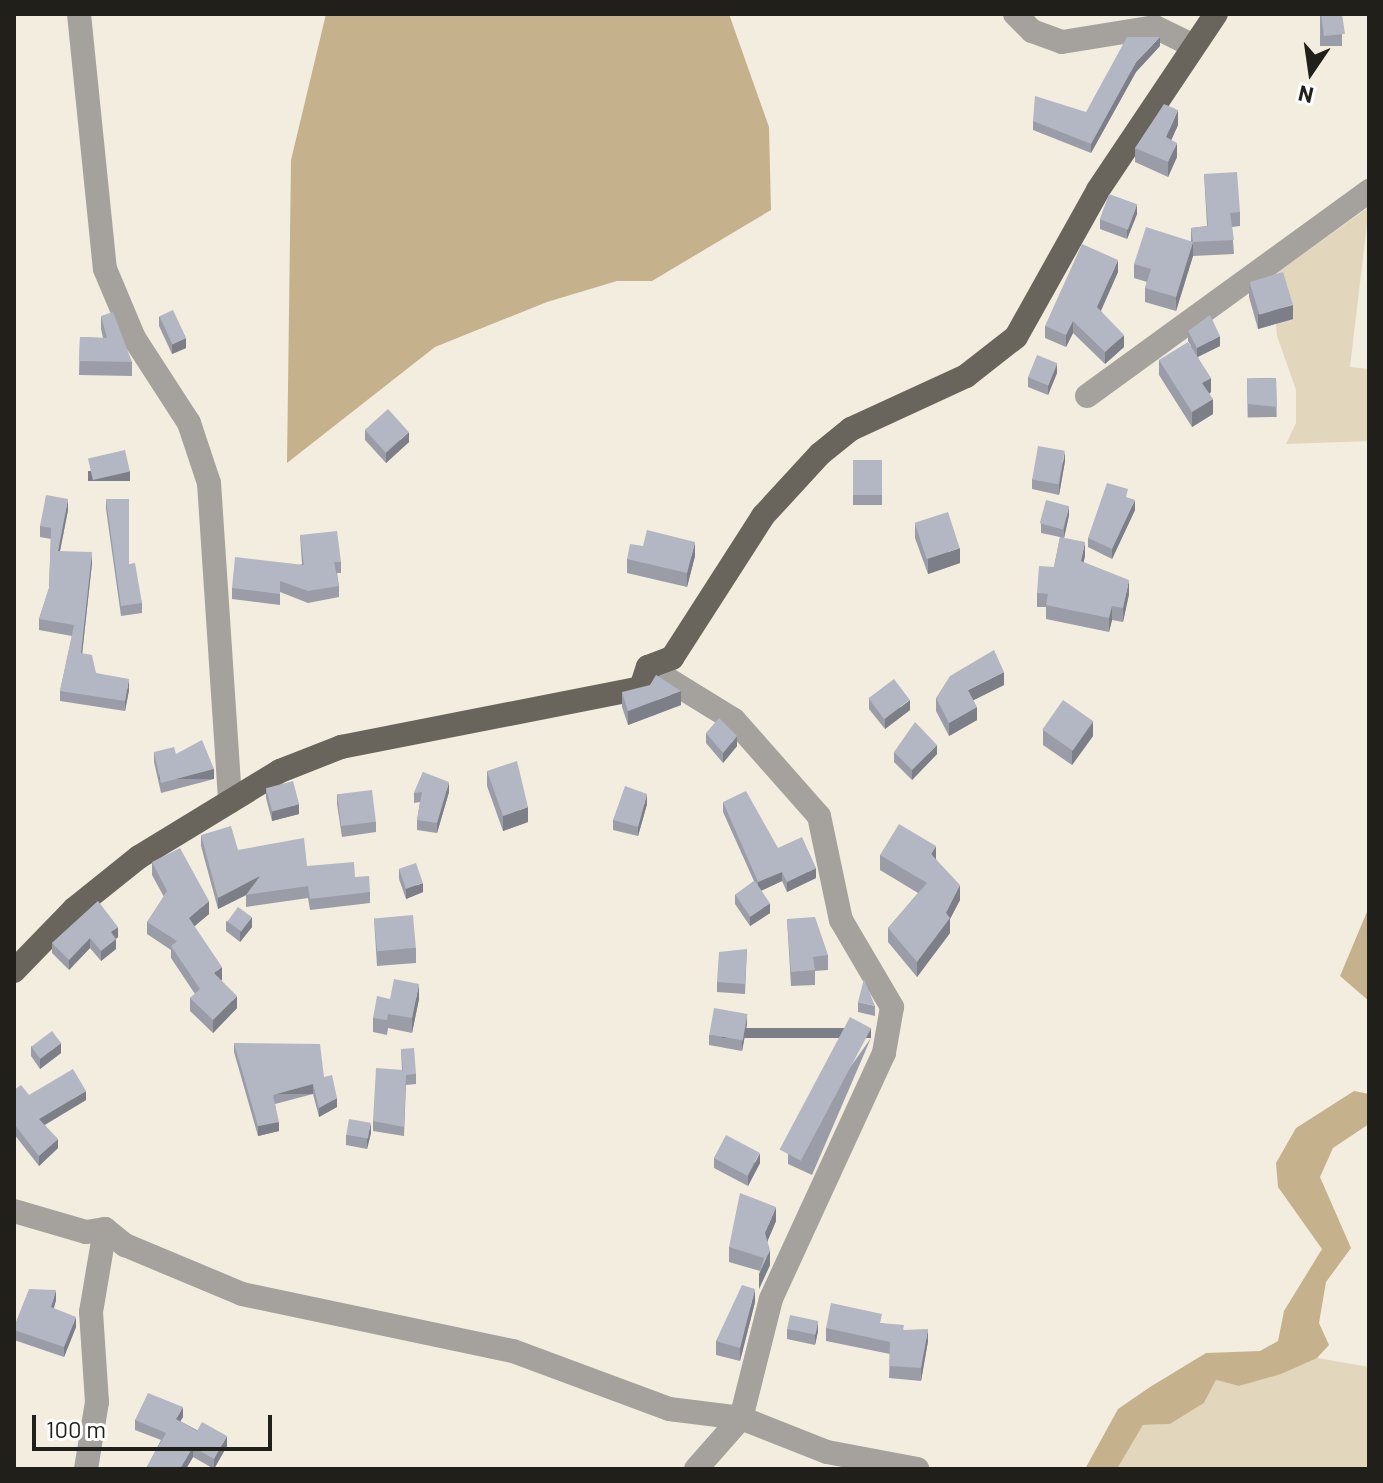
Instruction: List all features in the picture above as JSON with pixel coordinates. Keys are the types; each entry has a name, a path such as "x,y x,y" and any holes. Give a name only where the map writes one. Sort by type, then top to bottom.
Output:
{"main road":[{"path":"14,971 74,909 139,857 230,801 341,747 627,696 641,688 648,667 672,658 736,551 820,454 851,429 966,376 1016,337 1098,190 1216,14"}],"street":[{"path":"79,14 105,269 134,338 189,423 209,483 230,801"},
{"path":"1015,14 1032,31 1062,42 1154,21 1194,46"},
{"path":"1087,396 1369,191"},
{"path":"648,667 734,720 819,816 841,920 892,1007 884,1053 771,1299 741,1418 696,1469"},
{"path":"14,1211 86,1232 105,1229 125,1245 242,1294 513,1351 669,1409 741,1418 827,1452 917,1469"},
{"path":"86,1469 97,1402 91,1312 105,1229"}],"shaded area":[{"path":"326,14 729,14 769,127 771,210 652,281 617,281 547,302 435,347 287,463 291,160"},
{"path":"1369,207 1350,367 1369,369 1369,441 1286,444 1296,423 1296,390 1277,336 1272,276"},
{"path":"1369,907 1369,1001 1340,976"},
{"path":"1354,1091 1369,1094 1369,1124 1333,1148 1320,1177 1351,1248 1326,1282 1319,1323 1329,1345 1317,1358 1281,1374 1239,1386 1216,1380 1204,1403 1170,1424 1143,1425 1117,1469 1085,1469 1118,1409 1150,1387 1206,1353 1260,1351 1278,1341 1284,1311 1322,1249 1278,1187 1276,1163 1296,1128"},
{"path":"1317,1358 1369,1367 1369,1469 1117,1469 1143,1425 1170,1424 1204,1403 1216,1380 1239,1386"}],"building":[{"path":"1321,14 1342,14 1345,34 1324,36"},
{"path":"1127,37 1160,37 1136,62 1091,144 1033,121 1035,96 1086,112"},
{"path":"1164,104 1178,110 1166,137 1177,143 1168,162 1135,148"},
{"path":"1237,172 1240,212 1230,213 1234,240 1193,242 1191,228 1208,226 1204,174"},
{"path":"1109,194 1137,204 1128,230 1100,219"},
{"path":"1146,227 1193,242 1176,297 1145,288 1151,269 1134,264"},
{"path":"1082,244 1118,260 1097,307 1124,335 1105,352 1073,321 1066,335 1045,326"},
{"path":"1283,272 1293,305 1259,315 1250,282"},
{"path":"173,310 186,338 173,344 159,316"},
{"path":"113,312 132,362 79,361 80,337 107,338 101,316"},
{"path":"1210,315 1220,336 1197,348 1188,331"},
{"path":"1188,342 1211,378 1202,383 1213,399 1192,412 1159,360"},
{"path":"1037,355 1057,363 1048,385 1028,377"},
{"path":"1276,378 1277,407 1248,404 1247,379"},
{"path":"388,409 409,432 386,453 365,430"},
{"path":"1038,446 1065,451 1059,484 1032,479"},
{"path":"125,450 130,471 93,480 88,459"},
{"path":"853,460 882,460 882,495 853,495"},
{"path":"1107,483 1128,489 1126,497 1135,500 1112,549 1088,538"},
{"path":"46,495 68,499 58,551 92,552 81,653 92,655 96,673 129,679 125,701 60,691 74,625 39,619 49,588 51,528 40,526"},
{"path":"106,499 129,499 129,564 135,563 142,603 121,606"},
{"path":"1046,500 1069,506 1063,529 1040,523"},
{"path":"948,512 960,548 926,559 915,523"},
{"path":"647,530 695,542 687,573 627,559 630,544 643,546"},
{"path":"337,531 341,562 334,562 339,586 308,591 280,581 280,594 232,588 235,557 304,565 300,535"},
{"path":"1060,537 1085,542 1081,561 1129,580 1123,608 1112,606 1109,618 1046,605 1048,594 1037,593 1039,566 1054,567"},
{"path":"994,650 1004,672 968,690 977,707 949,723 936,698 950,676"},
{"path":"656,675 681,691 628,711 622,692 650,685"},
{"path":"894,679 910,700 884,719 868,698"},
{"path":"1063,700 1093,721 1073,751 1042,729"},
{"path":"719,718 737,736 723,753 706,733"},
{"path":"915,722 937,745 912,770 894,752"},
{"path":"202,740 214,769 161,783 154,752 174,747 176,754"},
{"path":"517,761 528,807 503,816 487,771"},
{"path":"423,772 449,782 437,823 417,820 422,792 414,793"},
{"path":"293,781 299,804 272,811 266,788"},
{"path":"625,786 647,794 638,827 613,820"},
{"path":"372,790 376,822 341,826 337,794"},
{"path":"746,791 778,848 802,837 816,868 787,882 782,872 758,882 723,802"},
{"path":"899,824 936,846 931,854 960,885 946,913 950,918 917,962 888,928 927,883 880,855"},
{"path":"231,826 238,850 304,838 307,866 354,862 355,877 369,876 370,892 310,899 308,886 246,895 260,876 218,898 201,835"},
{"path":"180,848 209,901 189,918 222,967 214,973 237,996 213,1020 190,998 200,989 171,946 177,941 147,922 167,891 152,862"},
{"path":"416,863 423,883 406,889 399,869"},
{"path":"755,881 770,903 750,917 735,894"},
{"path":"98,901 118,927 111,932 116,939 101,951 90,938 69,960 52,943"},
{"path":"238,907 252,917 241,932 227,922"},
{"path":"413,915 416,948 377,951 374,918"},
{"path":"815,917 828,955 813,957 815,970 791,972 787,919"},
{"path":"747,949 745,984 717,982 719,952"},
{"path":"394,979 419,984 412,1018 388,1014 387,1020 373,1018 377,996 390,999"},
{"path":"864,979 875,1006 858,1002"},
{"path":"714,1008 747,1014 743,1040 709,1035"},
{"path":"850,1017 871,1028 801,1161 780,1149"},
{"path":"52,1031 61,1043 40,1059 31,1047"},
{"path":"234,1043 320,1044 324,1077 332,1075 337,1098 319,1108 313,1084 273,1095 279,1122 258,1126"},
{"path":"414,1048 416,1074 406,1075 404,1127 373,1121 376,1068 403,1070 401,1049"},
{"path":"73,1069 86,1091 39,1119 58,1139 39,1156 14,1124 14,1090 21,1085 29,1095"},
{"path":"349,1119 371,1123 368,1139 346,1135"},
{"path":"726,1135 760,1153 747,1176 714,1158"},
{"path":"740,1193 776,1207 765,1233 770,1250 759,1274 764,1258 729,1247"},
{"path":"742,1285 755,1289 740,1348 716,1341"},
{"path":"29,1289 56,1290 51,1307 76,1317 64,1347 14,1330"},
{"path":"831,1303 882,1314 880,1323 904,1325 903,1330 928,1329 921,1368 889,1366 890,1342 826,1328"},
{"path":"790,1315 818,1321 815,1335 787,1329"},
{"path":"148,1393 183,1407 176,1419 197,1431 202,1422 227,1436 214,1459 193,1447 180,1469 146,1468 166,1433 135,1420"}]}
